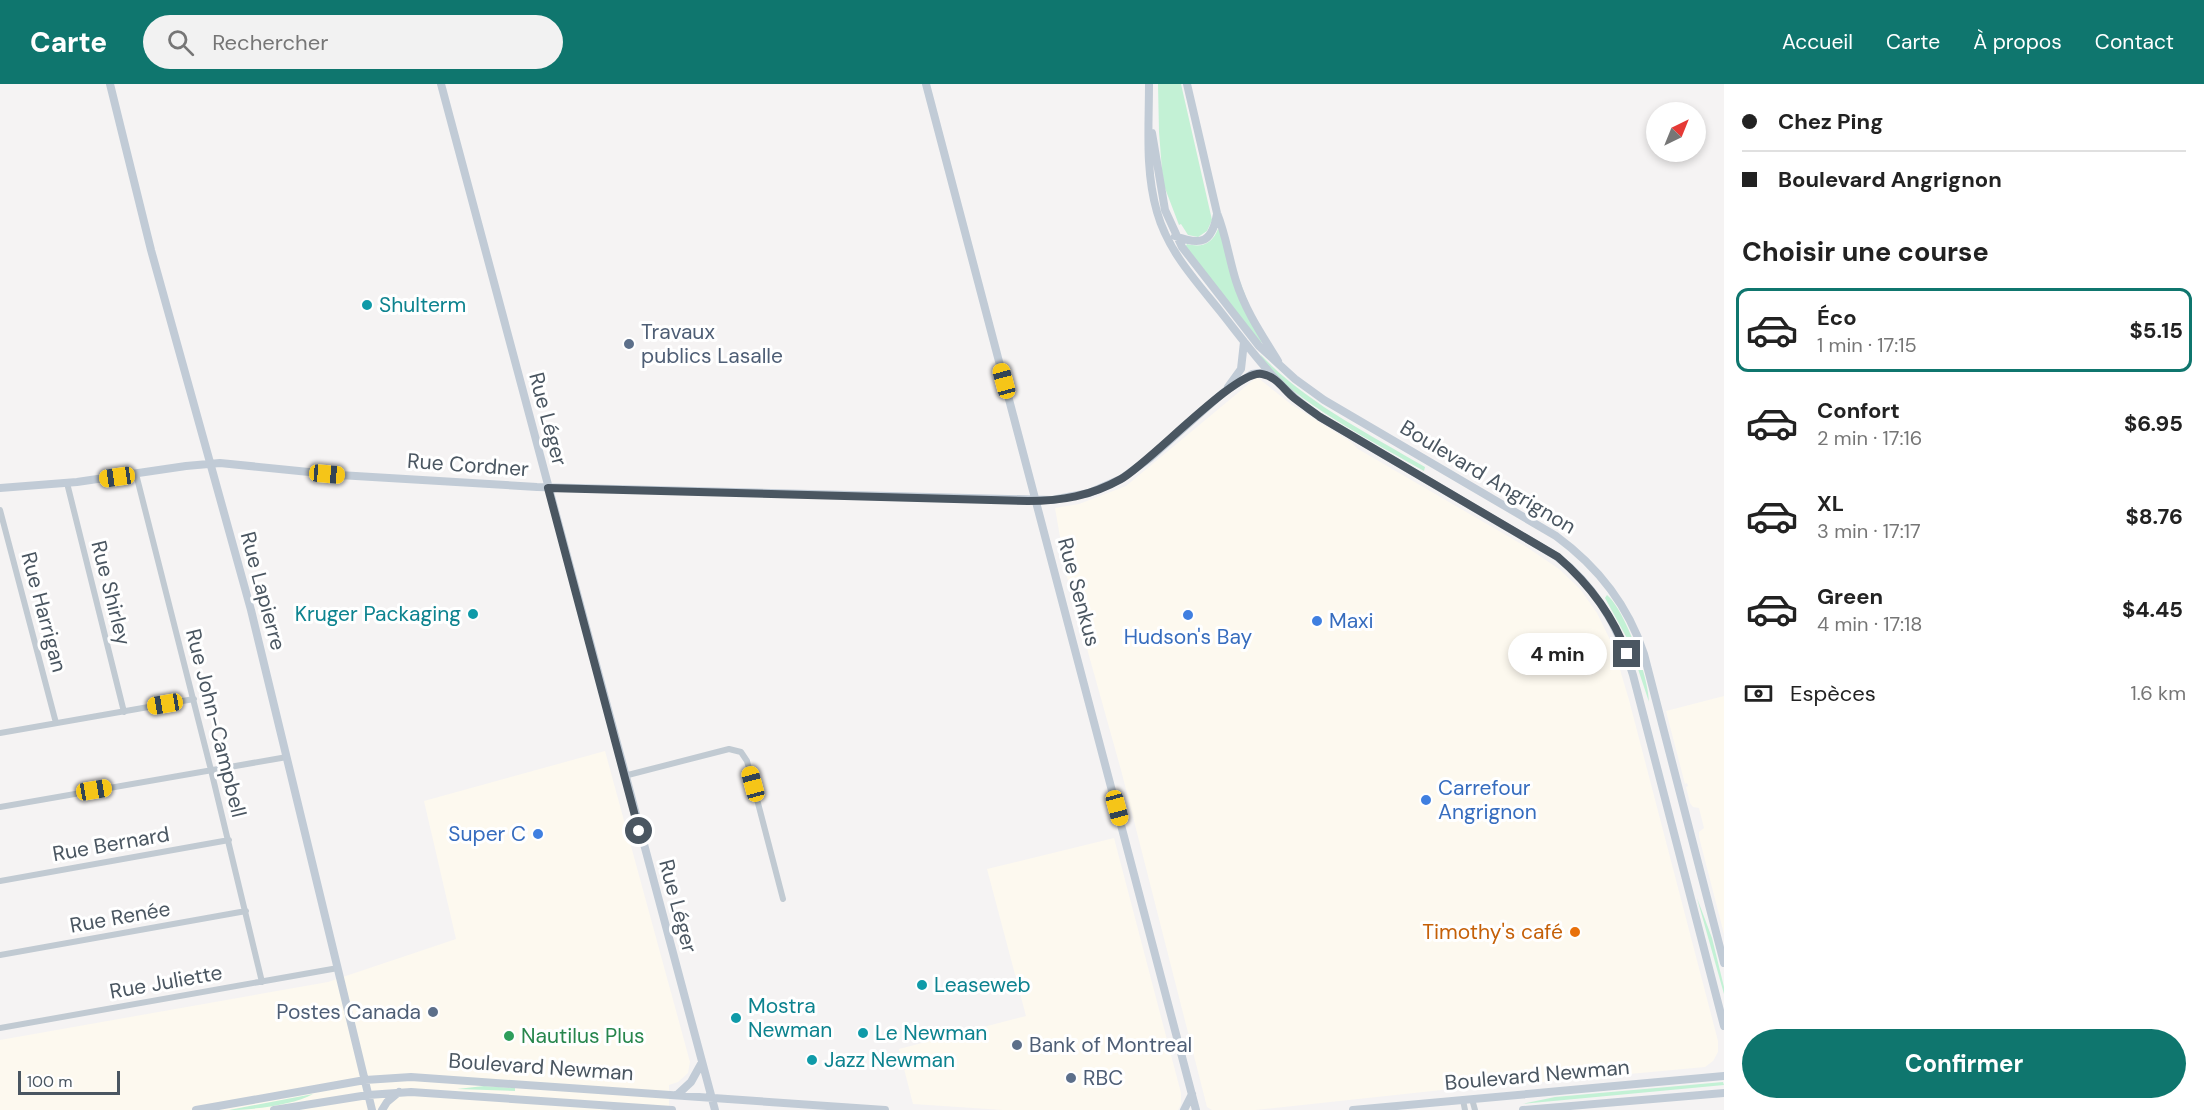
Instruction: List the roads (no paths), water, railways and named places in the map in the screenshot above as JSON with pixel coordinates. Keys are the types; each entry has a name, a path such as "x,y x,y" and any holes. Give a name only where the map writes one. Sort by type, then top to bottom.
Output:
{"street":[{"name":"Rue Lapierre","path":"110,84 150,244 251,610 372,1110"},
{"name":"Rue Léger","path":"441,84 715,1110"},
{"name":"Rue Senkus","path":"926,84 1196,1110"},
{"name":"Boulevard Angrignon","path":"1149,84 1148,152 1151,185 1164,232 1177,257 1271,376 1293,397 1320,417 1551,553 1579,576 1605,608 1624,645 1633,675 1724,1026"},
{"path":"1187,84 1217,213 1234,274 1255,323 1283,369"},
{"name":"Boulevard Angrignon","path":"1149,121 1163,201 1175,236 1192,262 1251,338 1283,369 1323,400 1556,536 1583,558 1605,581 1629,619 1644,654 1724,963"},
{"path":"1175,236 1195,242 1207,238 1215,228 1217,213"},
{"path":"1224,392 1241,369 1244,342"},
{"path":"1224,392 1252,374 1260,373 1271,376"},
{"name":"Rue Cordner","path":"0,488 67,483 210,463 339,475 548,488 1036,501 1077,496 1097,490 1124,477 1150,458 1224,392"},
{"name":"Rue John-Campbell","path":"136,474 229,840 262,982"},
{"name":"Rue Shirley","path":"67,483 124,712"},
{"name":"Rue Harrigan","path":"0,510 56,723"},
{"path":"0,733 194,699"},
{"path":"624,776 729,749 741,752 747,761 783,899"},
{"path":"0,807 286,757"},
{"name":"Rue Bernard","path":"0,881 229,840"},
{"name":"Rue Renée","path":"0,955 246,911"},
{"name":"Rue Juliette","path":"0,1028 338,968"},
{"path":"677,1095 691,1082 701,1064"},
{"name":"Boulevard Newman","path":"1353,1110 1724,1076"},
{"name":"Boulevard Newman","path":"196,1110 365,1080 398,1077 431,1077 885,1110"},
{"path":"382,1110 387,1102 399,1092"},
{"name":"Boulevard Newman","path":"274,1110 399,1092 672,1110"},
{"name":"Boulevard Newman","path":"1523,1110 1724,1093"},
{"path":"1184,1110 1192,1094"},
{"path":"1465,1110 1467,1099"},
{"path":"1467,1099 1475,1110"}],"place":[{"name":"Shulterm","path":"367,305"},
{"name":"Travaux publics Lasalle","path":"629,344"},
{"name":"Kruger Packaging","path":"473,614"},
{"name":"Hudson's Bay","path":"1188,615"},
{"name":"Maxi","path":"1317,621"},
{"name":"Carrefour Angrignon","path":"1426,800"},
{"name":"Super C","path":"538,834"},
{"name":"Timothy's café","path":"1575,932"},
{"name":"Leaseweb","path":"922,985"},
{"name":"Postes Canada","path":"433,1012"},
{"name":"Mostra Newman","path":"736,1018"},
{"name":"Le Newman","path":"863,1033"},
{"name":"Nautilus Plus","path":"509,1036"},
{"name":"Bank of Montreal","path":"1017,1045"},
{"name":"Jazz Newman","path":"812,1060"},
{"name":"RBC","path":"1071,1078"}]}
